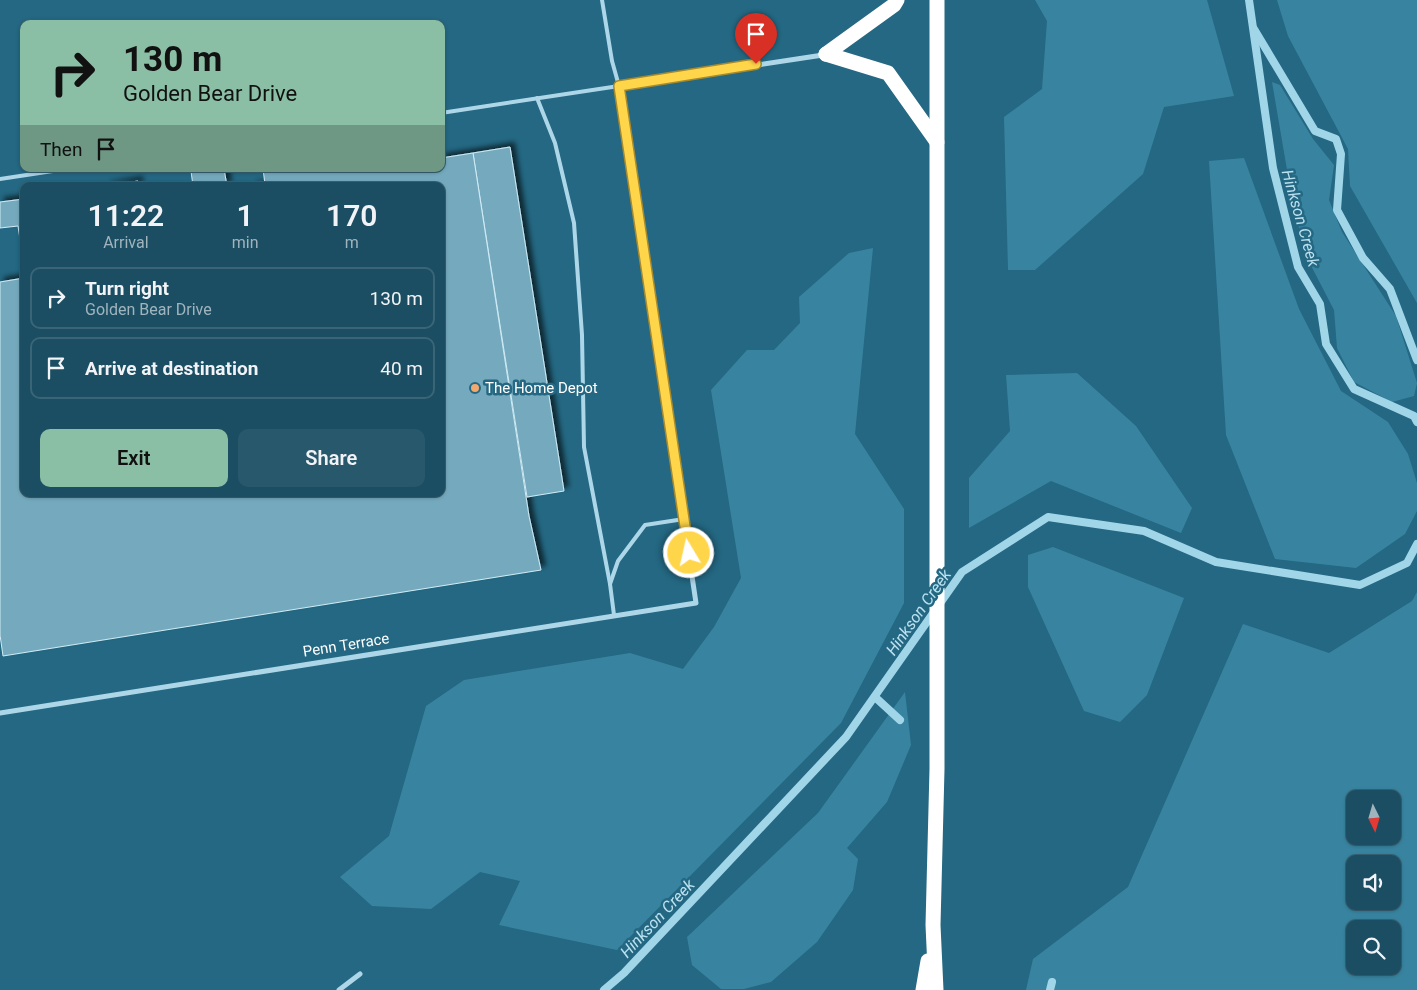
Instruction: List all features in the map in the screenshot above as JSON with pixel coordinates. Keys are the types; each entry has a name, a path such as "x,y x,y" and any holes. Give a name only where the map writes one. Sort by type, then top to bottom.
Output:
{"highway":[{"path":"826,54 894,6 897,0"},
{"path":"936,990 933,925 937,769 937,0"},
{"path":"826,54 888,73 937,142"},
{"path":"923,990 933,925"}],"street":[{"path":"684,519 619,86 826,54"},
{"name":"Penn Terrace","path":"0,713 696,603 684,519"},
{"path":"339,990 360,974"}],"lane":[{"path":"445,112 619,86 612,61 602,0"},
{"path":"537,98 555,143 574,223 582,335 584,447 610,584 614,616"},
{"path":"0,179 46,172"},
{"path":"610,584 618,561 645,525 684,519"}],"shaded area":[{"path":"1035,0 1207,0 1234,96 1164,107 1143,174 1035,270 1008,270 1004,117 1042,89 1047,21"},
{"path":"1277,0 1417,0 1417,303 1350,186 1348,149 1288,36"},
{"path":"1272,82 1280,85 1313,139 1334,165 1329,200 1342,232 1396,316 1417,383 1414,396 1392,402 1354,382 1337,348 1334,310 1305,254 1292,199"},
{"path":"1244,158 1299,309 1341,391 1388,422 1408,454 1417,483 1417,511 1405,534 1356,568 1275,559 1226,435 1209,161"},
{"path":"873,248 855,434 904,509 904,603 841,723 617,950 499,925 520,881 480,872 431,909 372,906 340,877 389,836 426,706 464,680 630,653 683,669 714,627 741,578 711,390 747,350 774,350 800,323 799,297 849,253"},
{"path":"1077,373 1136,426 1192,508 1181,533 1051,481 969,528 969,478 1010,431 1006,375"},
{"path":"1053,547 1184,598 1147,695 1120,722 1084,711 1028,587 1028,555"},
{"path":"1417,592 1417,990 1026,990 1033,959 1128,887 1243,624 1329,653 1412,601"},
{"path":"905,692 911,745 887,802 847,848 858,859 853,890 817,942 771,982 744,989 721,989 692,965 687,937 818,813"}],"building":[{"path":"510,147 564,491 527,497 473,153"},
{"name":"The Home Depot","path":"473,153 529,516 541,570 3,656 0,635 0,282 20,279 20,497 445,497 445,182 265,182 263,172 445,172 445,157"},
{"path":"191,172 225,172 226,182 192,182"},
{"path":"20,200 20,239 18,226 0,228 0,202"}],"waterway":[{"name":"Hinkson Creek","path":"1249,0 1273,168 1298,267 1320,304 1326,344 1354,389 1414,416 1417,422"},
{"path":"1254,29 1315,131 1336,139 1341,154 1337,210 1363,258 1390,289 1417,360"},
{"name":"Hinkson Creek","path":"604,990 624,973 846,737 962,572 1048,517 1144,531 1216,562 1360,585 1407,563 1417,544"},
{"path":"875,697 900,720"},
{"path":"1050,990 1052,982"}],"place":[{"name":"The Home Depot","path":"475,388"}],"route":[{"path":"689,553 619,86 756,64"}]}
